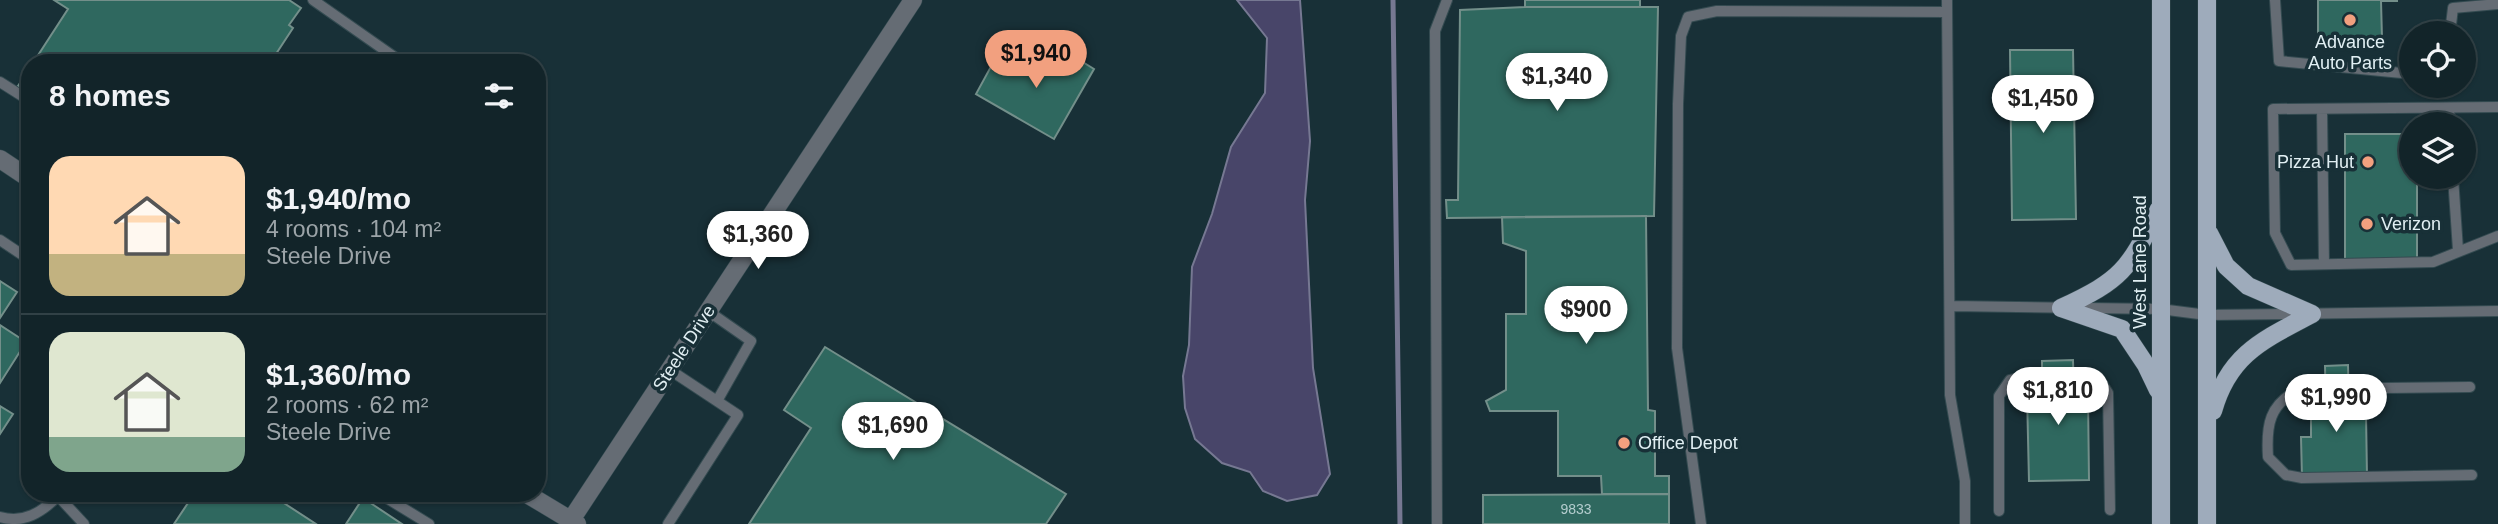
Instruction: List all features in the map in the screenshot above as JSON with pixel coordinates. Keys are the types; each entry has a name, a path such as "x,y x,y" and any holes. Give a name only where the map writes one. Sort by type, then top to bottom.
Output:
{"main road":[{"name":"West Lane Road","path":"2161,0 2161,524"},
{"path":"2207,0 2207,524"},
{"path":"2061,308 2113,281 2134,258 2161,205"},
{"path":"2207,228 2225,266 2248,286 2312,314"},
{"path":"2061,308 2122,329 2146,365 2161,396"},
{"path":"2207,431 2220,387 2233,365 2268,337 2312,314"}],"street":[{"name":"Steele Drive","path":"574,522 708,311 913,0"},
{"path":"0,159 21,173"},
{"path":"540,502 574,522"}],"lane":[{"path":"313,0 390,54"},
{"path":"1437,524 1435,31 1447,0"},
{"path":"2275,0 2279,61 2399,73"},
{"path":"2451,21 2453,8 2498,4"},
{"path":"1701,524 1677,348 1678,117 1681,36 1688,17 1717,6 1947,6 1950,395 1965,481 1965,524"},
{"path":"0,82 21,95"},
{"path":"2498,107 2273,109 2275,233 2291,265 2433,262 2498,236"},
{"path":"2449,108 2449,112"},
{"path":"2322,109 2324,264"},
{"path":"2454,189 2458,250"},
{"path":"0,240 21,254"},
{"path":"1951,306 2160,309 2207,315 2498,311"},
{"path":"708,311 751,341 716,401"},
{"path":"670,370 738,415 673,522"},
{"path":"1999,511 1999,396 2003,385 2010,380 2042,374"},
{"path":"2073,374 2098,377 2108,393 2110,510"},
{"path":"2470,387 2300,389 2286,396 2272,410 2266,432 2267,457 2286,475 2302,478 2472,475"},
{"path":"0,517 23,522 37,516 52,502"},
{"path":"65,502 84,524"},
{"path":"393,502 429,524"}],"shaded area":[{"path":"1237,0 1300,0 1310,141 1305,200 1313,368 1330,474 1317,495 1287,501 1263,491 1250,472 1222,463 1195,439 1185,408 1183,376 1189,345 1192,267 1212,214 1231,147 1265,93 1267,38"}],"building":[{"path":"54,0 289,0 301,8 289,25 293,28 276,54 39,54 68,9"},
{"path":"1525,0 1640,0 1640,7 1525,7"},
{"name":"Advance Auto Parts","path":"2318,0 2397,1 2381,1 2382,38 2318,39"},
{"path":"1658,7 1654,216 1447,218 1446,200 1458,200 1460,10"},
{"path":"1000,50 1035,70 1045,52 1071,67 1076,58 1094,69 1054,139 976,94"},
{"path":"2010,50 2073,50 2076,219 2012,220"},
{"path":"2345,134 2399,134 2399,189 2417,189 2417,259 2345,259"},
{"path":"1646,216 1648,410 1655,411 1655,476 1669,476 1669,494 1602,494 1601,476 1558,476 1558,411 1490,411 1486,401 1506,390 1506,314 1526,314 1526,251 1503,243 1502,217"},
{"path":"0,281 17,292 0,318"},
{"path":"0,325 21,339 21,350 0,383"},
{"path":"825,347 1066,494 1046,524 749,524 811,428 784,410"},
{"path":"2073,360 2074,397 2088,397 2089,480 2029,481 2027,394 2042,394 2042,361"},
{"path":"2348,365 2349,414 2366,414 2367,477 2302,478 2301,437 2311,437 2311,413 2326,413 2325,366"},
{"path":"0,406 13,414 0,434"},
{"path":"1669,494 1669,524 1483,524 1483,495"},
{"path":"189,502 282,502 316,524 174,524"},
{"path":"360,502 369,502 402,524 346,524"}],"waterway":[{"path":"1393,0 1400,524"}],"place":[{"name":"Advance Auto Parts","path":"2350,20"},
{"name":"Pizza Hut","path":"2368,162"},
{"name":"Verizon","path":"2367,224"},
{"name":"Office Depot","path":"1624,443"}]}
